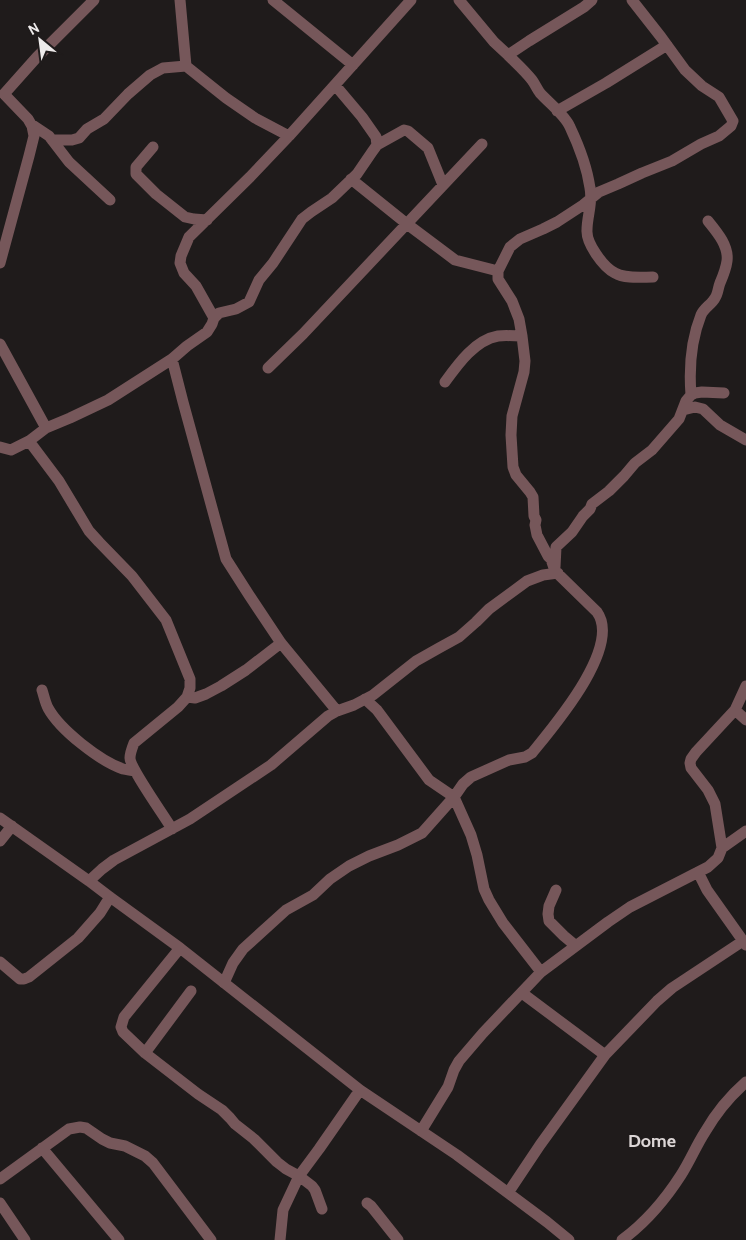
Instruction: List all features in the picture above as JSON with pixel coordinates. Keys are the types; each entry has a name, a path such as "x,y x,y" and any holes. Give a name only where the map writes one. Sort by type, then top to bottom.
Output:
{"street":[{"path":"0,263 34,136 28,119 1,94 94,0"},
{"path":"180,0 186,66"},
{"path":"273,0 353,64"},
{"path":"214,318 196,286 184,273 180,263 181,256 190,238 289,136 411,0"},
{"path":"459,0 494,42 532,81 569,124 589,183 591,198 587,230 592,247 599,257 616,274 653,277"},
{"path":"508,56 592,0"},
{"path":"224,983 233,963 243,949 286,910 313,895 330,879 349,866 422,834 454,798 463,784 471,777 509,760 532,753 566,710 594,666 603,630 601,618 556,572 537,535 533,497 516,476 513,467 512,416 524,372 525,361 518,319 512,301 497,275 510,247 520,238 557,222 599,192 642,172 672,161 719,136 731,126 733,121 719,97 702,86 685,70 662,37 632,0"},
{"path":"557,111 667,45"},
{"path":"52,140 76,140 87,129 104,119 150,74 163,68 186,66 226,98 256,118 289,136"},
{"path":"0,447 11,450 29,441 46,428 108,400 172,359 207,332 214,318 219,313 236,309 249,302 259,280 302,219 332,198 357,174 376,145 376,137 335,85"},
{"path":"31,124 49,136 69,162 110,200"},
{"path":"376,145 404,130 408,131 428,148 443,185"},
{"path":"268,368 303,334 482,144"},
{"path":"153,147 136,167 136,174 156,194 185,216 207,220"},
{"path":"351,179 406,224 455,260 498,271"},
{"path":"691,395 690,363 697,329 702,314 716,297 728,258 719,234 708,221"},
{"path":"445,382 454,369 477,346 500,336 522,336"},
{"path":"0,344 46,428"},
{"path":"172,359 226,559 281,643 337,711"},
{"path":"556,572 556,547 572,532 592,504 618,483 635,462 652,450 679,419 686,401 691,395 702,392 724,393"},
{"path":"683,410 695,407 703,409 720,425 746,440"},
{"path":"29,441 59,481 89,531 132,576 166,620 190,679 187,697 178,707 134,743 131,748 130,759 135,771 172,828"},
{"path":"89,880 114,860 190,819 271,765 328,716 373,695 416,662 459,637 489,609 527,581 556,572"},
{"path":"187,697 195,698 221,686 246,670 281,643"},
{"path":"421,1131 448,1087 459,1061 541,972 630,908 708,867 718,858 722,848 715,804 690,764 696,752 735,710 746,686"},
{"path":"42,690 49,711 78,741 100,757 126,770 135,771"},
{"path":"365,699 377,710 429,780 454,798 472,834 482,882 489,900 503,923 541,972"},
{"path":"735,710 746,720"},
{"path":"0,818 89,880 180,948 360,1090 457,1155 569,1240"},
{"path":"0,841 12,826"},
{"path":"722,848 746,831"},
{"path":"508,1193 605,1055 672,988 744,943 706,890 698,872"},
{"path":"556,890 549,906 549,921 576,946"},
{"path":"0,962 20,979 29,977 78,938 100,913 110,897"},
{"path":"180,948 124,1017 121,1027 123,1032 145,1053 222,1110 277,1162 312,1186 322,1209"},
{"path":"145,1053 191,991"},
{"path":"522,993 605,1055"},
{"path":"622,1240 646,1219 665,1198 714,1118 733,1094 746,1082"},
{"path":"280,1240 283,1210 299,1176 360,1090"},
{"path":"0,1179 69,1130 80,1127 86,1128 110,1143 125,1146 145,1156 153,1163 211,1240"},
{"path":"42,1148 119,1240"},
{"path":"0,1202 25,1240"},
{"path":"367,1203 398,1240"}],"district":[{"name":"Dome","path":"652,1141"}]}
